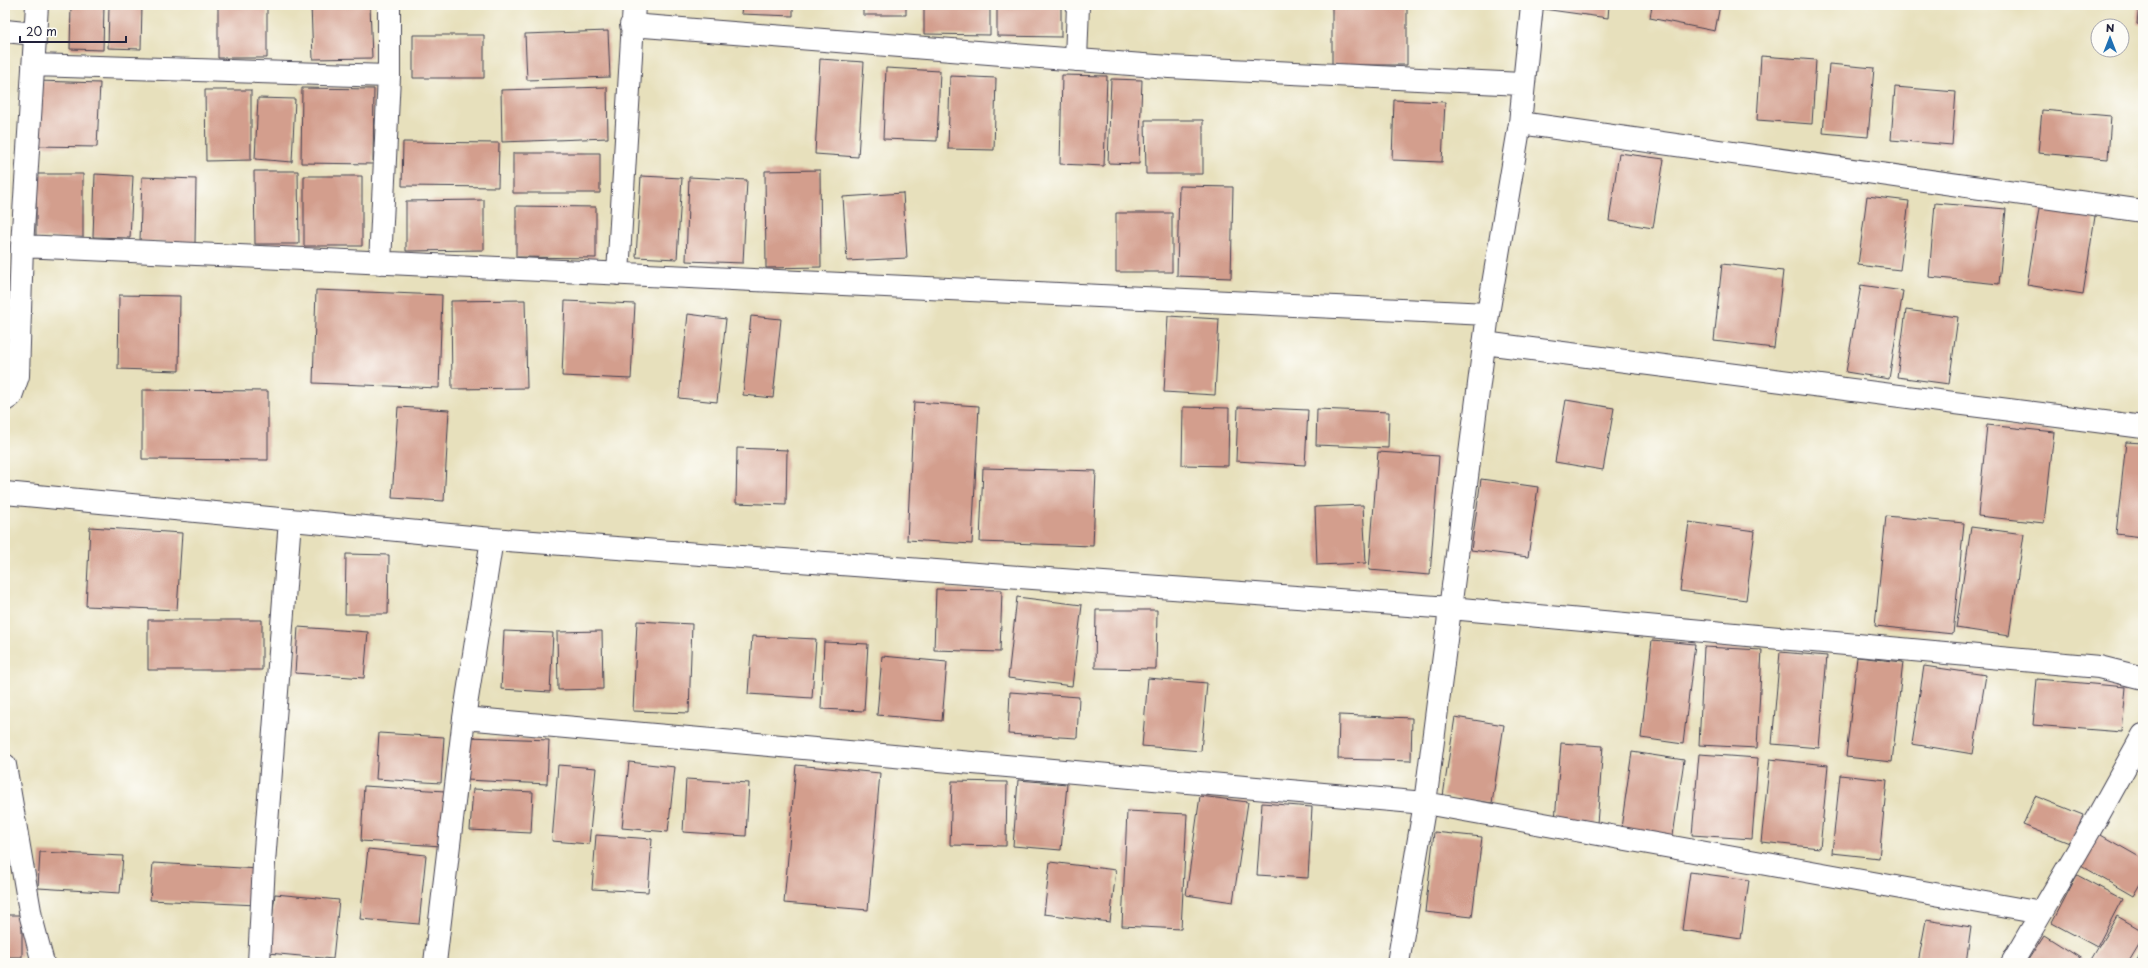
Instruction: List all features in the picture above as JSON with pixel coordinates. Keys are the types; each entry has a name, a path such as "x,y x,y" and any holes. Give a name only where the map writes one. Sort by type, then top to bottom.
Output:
{"street":[{"path":"5,400 11,396 18,376 22,246 37,5"},
{"path":"380,263 389,76 389,5"},
{"path":"1076,60 1078,5"},
{"path":"1398,963 1424,803 1488,314 1520,123 1522,84 1532,5"},
{"path":"618,274 633,15 1076,60 1169,67 1522,84"},
{"path":"5,31 35,34"},
{"path":"34,65 389,76"},
{"path":"1520,123 2143,211"},
{"path":"22,246 1488,314"},
{"path":"1484,343 2143,428"},
{"path":"5,493 492,539 1450,608 2099,667 2143,678"},
{"path":"259,963 264,863 290,520"},
{"path":"435,963 464,718 492,539"},
{"path":"464,718 1424,803 2041,913"},
{"path":"2012,963 2098,816 2143,735"},
{"path":"5,765 31,917 43,963"}],"building":[{"path":"71,5 104,5 103,50 70,49"},
{"path":"109,5 142,5 141,49 108,48"},
{"path":"218,5 267,5 267,58 218,58"},
{"path":"311,5 370,5 372,58 313,59"},
{"path":"742,5 793,5 793,16 741,14"},
{"path":"863,5 906,5 906,15 863,15"},
{"path":"924,5 990,5 990,35 924,34"},
{"path":"997,5 1061,5 1061,37 997,36"},
{"path":"1332,5 1407,5 1407,65 1332,65"},
{"path":"1537,5 1609,5 1608,18 1536,8"},
{"path":"1652,5 1720,5 1715,31 1650,18"},
{"path":"2139,5 2143,5 2143,25 2137,24"},
{"path":"608,31 610,77 527,80 525,34"},
{"path":"413,35 484,35 484,78 413,78"},
{"path":"1761,56 1816,60 1812,124 1757,120"},
{"path":"820,59 864,62 858,157 815,154"},
{"path":"1829,64 1874,68 1868,137 1823,133"},
{"path":"886,68 940,71 937,141 883,139"},
{"path":"1062,75 1107,76 1104,166 1060,164"},
{"path":"950,76 996,78 994,150 948,149"},
{"path":"1111,79 1142,80 1139,164 1108,163"},
{"path":"38,81 100,83 97,147 36,146"},
{"path":"607,87 608,138 502,142 501,90"},
{"path":"1895,87 1956,92 1952,145 1891,140"},
{"path":"302,88 374,89 373,164 301,163"},
{"path":"205,90 251,90 251,160 206,161"},
{"path":"258,98 295,99 292,162 255,159"},
{"path":"1394,100 1445,102 1442,162 1392,160"},
{"path":"2042,110 2111,116 2108,159 2038,153"},
{"path":"1145,120 1203,120 1203,174 1146,174"},
{"path":"403,142 499,143 498,187 402,186"},
{"path":"513,153 600,153 600,193 513,193"},
{"path":"1619,153 1664,159 1653,228 1609,221"},
{"path":"820,170 821,267 766,268 765,171"},
{"path":"254,171 298,171 299,244 255,244"},
{"path":"36,174 83,174 83,238 36,238"},
{"path":"95,174 133,176 130,238 93,237"},
{"path":"304,176 362,176 362,246 304,246"},
{"path":"641,176 682,178 677,259 636,257"},
{"path":"142,177 196,179 195,243 140,241"},
{"path":"689,177 747,180 743,263 686,261"},
{"path":"1179,186 1233,187 1231,278 1177,276"},
{"path":"5,193 8,193 6,223 5,223"},
{"path":"903,193 907,258 847,261 843,197"},
{"path":"1867,196 1909,201 1900,270 1858,265"},
{"path":"484,200 484,250 406,251 406,201"},
{"path":"2040,202 2096,210 2083,294 2027,285"},
{"path":"1935,203 2006,209 1999,284 1929,277"},
{"path":"516,206 596,207 596,258 516,257"},
{"path":"1116,213 1172,213 1172,272 1116,272"},
{"path":"1722,264 1783,271 1774,348 1714,341"},
{"path":"1861,285 1903,291 1889,379 1846,372"},
{"path":"316,290 442,295 439,388 313,383"},
{"path":"119,295 180,296 179,371 118,369"},
{"path":"525,300 527,388 452,389 451,301"},
{"path":"565,301 635,304 631,379 562,376"},
{"path":"1906,310 1958,317 1949,384 1897,377"},
{"path":"688,314 726,319 717,402 679,398"},
{"path":"751,316 781,319 773,398 743,395"},
{"path":"1168,316 1219,319 1215,395 1164,392"},
{"path":"142,390 268,391 268,460 142,459"},
{"path":"1566,400 1614,408 1603,470 1555,462"},
{"path":"914,402 979,406 972,544 907,540"},
{"path":"398,407 449,410 444,501 392,498"},
{"path":"1183,407 1229,408 1228,466 1182,465"},
{"path":"1238,407 1308,410 1305,465 1236,461"},
{"path":"1317,409 1389,412 1388,448 1316,445"},
{"path":"1987,425 2054,432 2044,523 1978,516"},
{"path":"2126,442 2143,443 2143,537 2116,534"},
{"path":"737,448 787,450 786,505 736,503"},
{"path":"1378,452 1439,456 1430,575 1369,570"},
{"path":"983,468 1096,471 1093,546 980,542"},
{"path":"1481,479 1538,487 1528,557 1471,550"},
{"path":"1363,505 1366,563 1317,565 1315,507"},
{"path":"1886,516 1964,523 1953,634 1875,626"},
{"path":"1689,522 1755,531 1746,600 1680,591"},
{"path":"90,527 182,533 177,610 86,606"},
{"path":"1971,527 2024,534 2009,636 1956,628"},
{"path":"346,554 389,555 388,614 345,614"},
{"path":"936,589 1002,590 1000,652 934,650"},
{"path":"1017,597 1082,605 1072,686 1008,678"},
{"path":"1096,610 1157,610 1156,669 1095,668"},
{"path":"148,620 262,620 262,670 148,670"},
{"path":"637,621 692,624 689,713 633,711"},
{"path":"298,627 368,632 364,678 295,673"},
{"path":"504,631 553,633 550,692 501,689"},
{"path":"602,631 603,689 558,690 557,632"},
{"path":"752,636 816,639 812,698 748,694"},
{"path":"1652,640 1695,644 1683,744 1641,738"},
{"path":"824,642 868,644 864,711 821,709"},
{"path":"1704,647 1762,650 1757,748 1699,745"},
{"path":"1780,652 1827,656 1819,748 1772,744"},
{"path":"882,656 947,662 942,721 877,715"},
{"path":"1857,657 1903,662 1892,762 1846,757"},
{"path":"1924,666 1986,675 1973,754 1912,744"},
{"path":"1148,678 1207,683 1201,751 1142,746"},
{"path":"2037,679 2126,687 2122,732 2033,725"},
{"path":"1010,692 1079,697 1077,738 1008,734"},
{"path":"1339,715 1412,718 1411,761 1338,759"},
{"path":"1455,717 1504,725 1492,803 1443,796"},
{"path":"379,733 444,737 441,783 376,779"},
{"path":"468,737 549,740 547,784 466,780"},
{"path":"1561,743 1603,746 1597,824 1555,821"},
{"path":"1632,752 1684,760 1673,836 1621,828"},
{"path":"1699,754 1758,758 1752,839 1692,835"},
{"path":"1770,759 1828,765 1820,848 1761,842"},
{"path":"629,762 675,767 668,832 622,828"},
{"path":"558,765 596,768 589,844 552,841"},
{"path":"796,765 880,773 868,910 784,903"},
{"path":"1840,775 1887,780 1879,858 1832,853"},
{"path":"686,779 749,783 746,836 683,832"},
{"path":"1018,780 1067,784 1061,850 1013,846"},
{"path":"952,781 1007,782 1006,846 950,845"},
{"path":"364,786 445,791 442,846 361,841"},
{"path":"473,789 533,792 531,833 470,830"},
{"path":"1200,796 1248,802 1233,902 1186,895"},
{"path":"2035,796 2083,815 2072,844 2023,825"},
{"path":"1262,803 1312,807 1308,878 1257,875"},
{"path":"1127,811 1187,814 1181,929 1122,926"},
{"path":"1434,832 1482,837 1472,917 1425,912"},
{"path":"2099,834 2143,859 2143,879 2133,896 2081,866"},
{"path":"596,835 652,839 648,892 592,889"},
{"path":"368,849 426,855 419,924 360,919"},
{"path":"40,852 123,856 120,893 38,888"},
{"path":"1050,862 1116,870 1110,922 1044,914"},
{"path":"153,863 259,869 257,905 150,900"},
{"path":"1690,872 1749,880 1741,939 1682,930"},
{"path":"2077,875 2122,899 2097,947 2052,923"},
{"path":"275,894 339,900 333,959 268,953"},
{"path":"5,915 22,915 22,957 5,957"},
{"path":"2117,916 2143,931 2143,938 2128,963 2089,963"},
{"path":"1926,920 1971,927 1966,963 1918,963"},
{"path":"2044,935 2085,961 2084,963 2026,963"},
{"path":"2143,950 2143,963 2136,963"}]}
